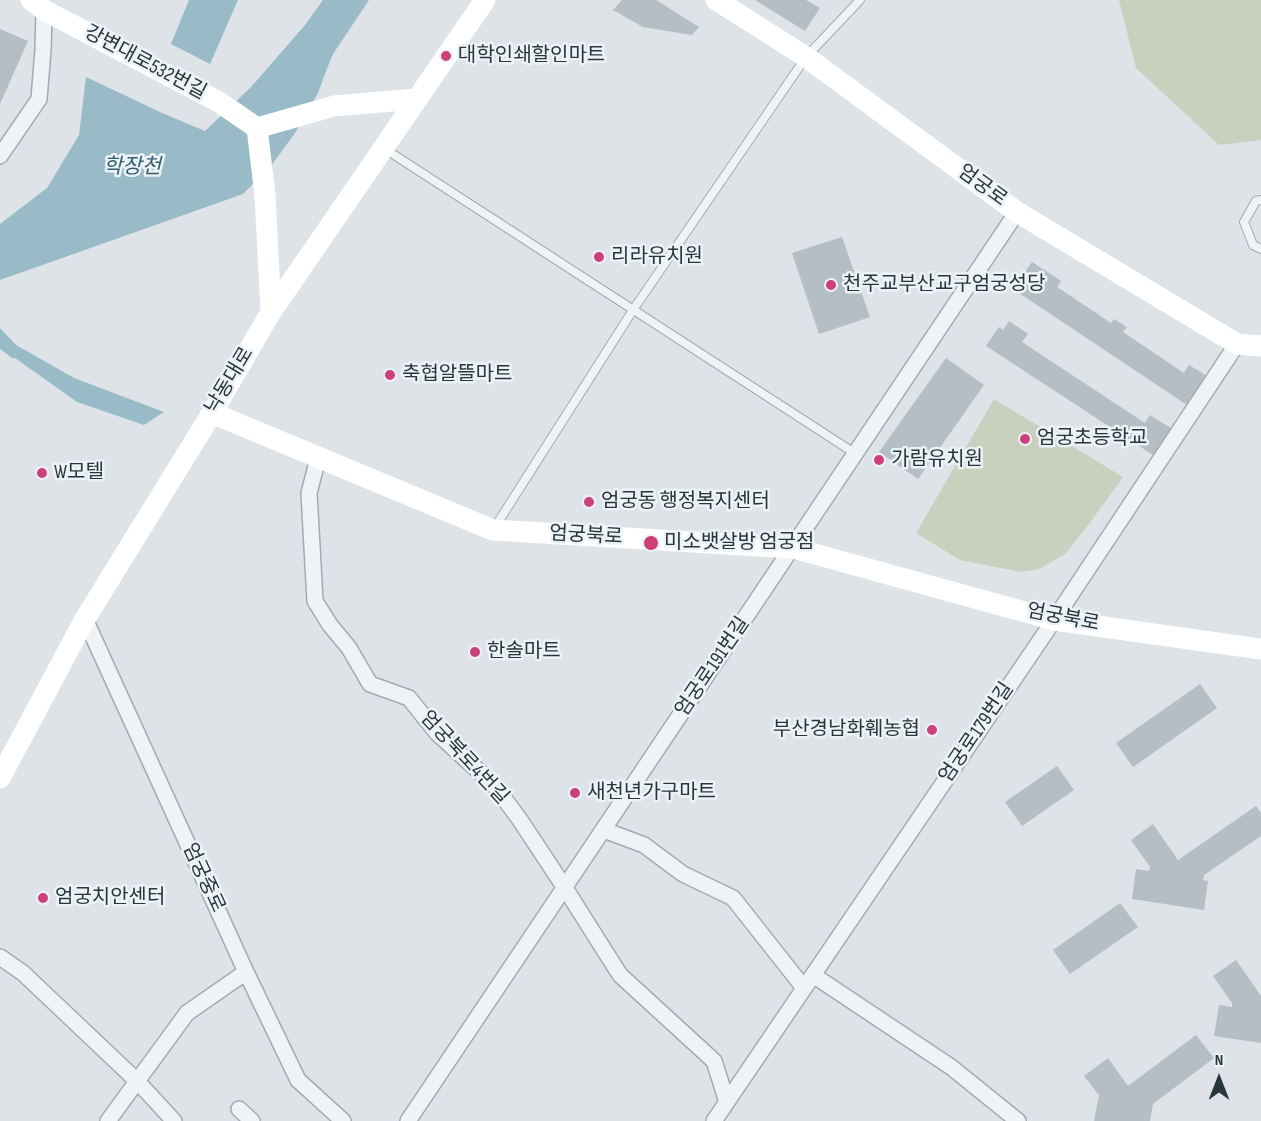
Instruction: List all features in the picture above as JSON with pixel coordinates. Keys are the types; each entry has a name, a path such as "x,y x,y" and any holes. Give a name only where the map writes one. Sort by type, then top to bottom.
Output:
{"street":[{"name":"낙동대로","path":"0,778 85,619 212,413 271,312 485,0"},
{"name":"엄궁로","path":"716,0 806,57 1017,212 1238,344 1261,346"},
{"path":"0,156 39,99 43,50 37,5"},
{"name":"강변대로532번길","path":"37,5 219,102 257,128"},
{"path":"271,312 265,195 257,128 334,106 417,99"},
{"name":"엄궁로191번길","path":"408,1121 1017,212"},
{"name":"엄궁로179번길","path":"714,1121 1238,344"},
{"name":"엄궁북로","path":"212,413 493,530 793,548 1054,620 1261,649"},
{"name":"엄궁북로4번길","path":"318,458 309,493 315,601 330,625 349,648 370,684 409,699 437,733 495,786 565,888 620,975 714,1061 728,1102"},
{"name":"엄궁중로","path":"85,619 246,972 298,1080 343,1121"},
{"path":"604,830 644,845 683,874 733,898 804,988"},
{"path":"0,957 22,973 137,1081 174,1121"},
{"path":"108,1121 187,1014 246,972"},
{"path":"813,975 951,1067 1018,1121"},
{"path":"239,1109 252,1121"}],"lane":[{"path":"493,530 633,310 806,57 860,0"},
{"path":"383,148 856,454"},
{"path":"1261,200 1256,201 1244,222 1253,245 1261,249"}],"green space":[{"path":"1119,0 1261,0 1261,140 1219,145 1136,68"},
{"path":"994,399 1123,477 1066,553 1040,569 1021,572 960,560 916,533"}],"water":[{"path":"189,0 238,0 210,64 171,44"},
{"name":"학장천","path":"323,0 369,0 333,54 318,93 295,133 271,166 243,194 0,280 0,224 47,188 79,135 86,77 205,131 252,86 305,25"},
{"path":"0,328 16,345 74,378 164,412 144,425 77,402 8,353 0,345"}],"building":[{"path":"622,0 656,0 699,27 692,35 643,27 613,10"},
{"path":"755,0 806,0 820,8 805,31"},
{"path":"0,29 28,41 0,104"},
{"name":"천주교부산교구엄궁성당","path":"842,237 870,317 819,334 792,253"},
{"path":"1032,262 1061,281 1057,287 1111,323 1114,319 1127,327 1123,332 1184,373 1189,365 1207,376 1187,405 1013,289"},
{"path":"1009,321 1028,334 1022,342 1145,423 1150,415 1174,430 1156,457 986,346 999,327 1003,330"},
{"path":"946,358 984,385 918,479 879,452"},
{"path":"1200,684 1217,708 1133,767 1116,743"},
{"path":"1057,766 1074,790 1022,826 1005,802"},
{"path":"1256,806 1261,813 1261,836 1204,875 1203,880 1208,881 1204,910 1132,899 1136,869 1149,871 1150,867 1131,840 1153,824 1178,860"},
{"path":"1120,903 1138,927 1070,974 1053,950"},
{"path":"1236,960 1261,996 1261,1043 1214,1036 1219,1005 1232,1007 1232,1003 1213,976"},
{"path":"1196,1035 1214,1058 1153,1104 1150,1121 1094,1121 1099,1095 1084,1076 1108,1058 1128,1086"}],"waterway":[{"path":"0,346 13,356"}],"place":[{"name":"대학인쇄할인마트","path":"446,56"},
{"name":"리라유치원","path":"599,257"},
{"name":"천주교부산교구엄궁성당","path":"831,285"},
{"name":"축협알뜰마트","path":"390,375"},
{"name":"엄궁초등학교","path":"1025,439"},
{"name":"가람유치원","path":"879,460"},
{"name":"W모텔","path":"42,473"},
{"name":"엄궁동 행정복지센터","path":"589,502"},
{"name":"미소뱃살방 엄궁점","path":"651,543"},
{"name":"한솔마트","path":"475,652"},
{"name":"부산경남화훼농협","path":"932,730"},
{"name":"새천년가구마트","path":"575,793"},
{"name":"엄궁치안센터","path":"43,898"}]}
